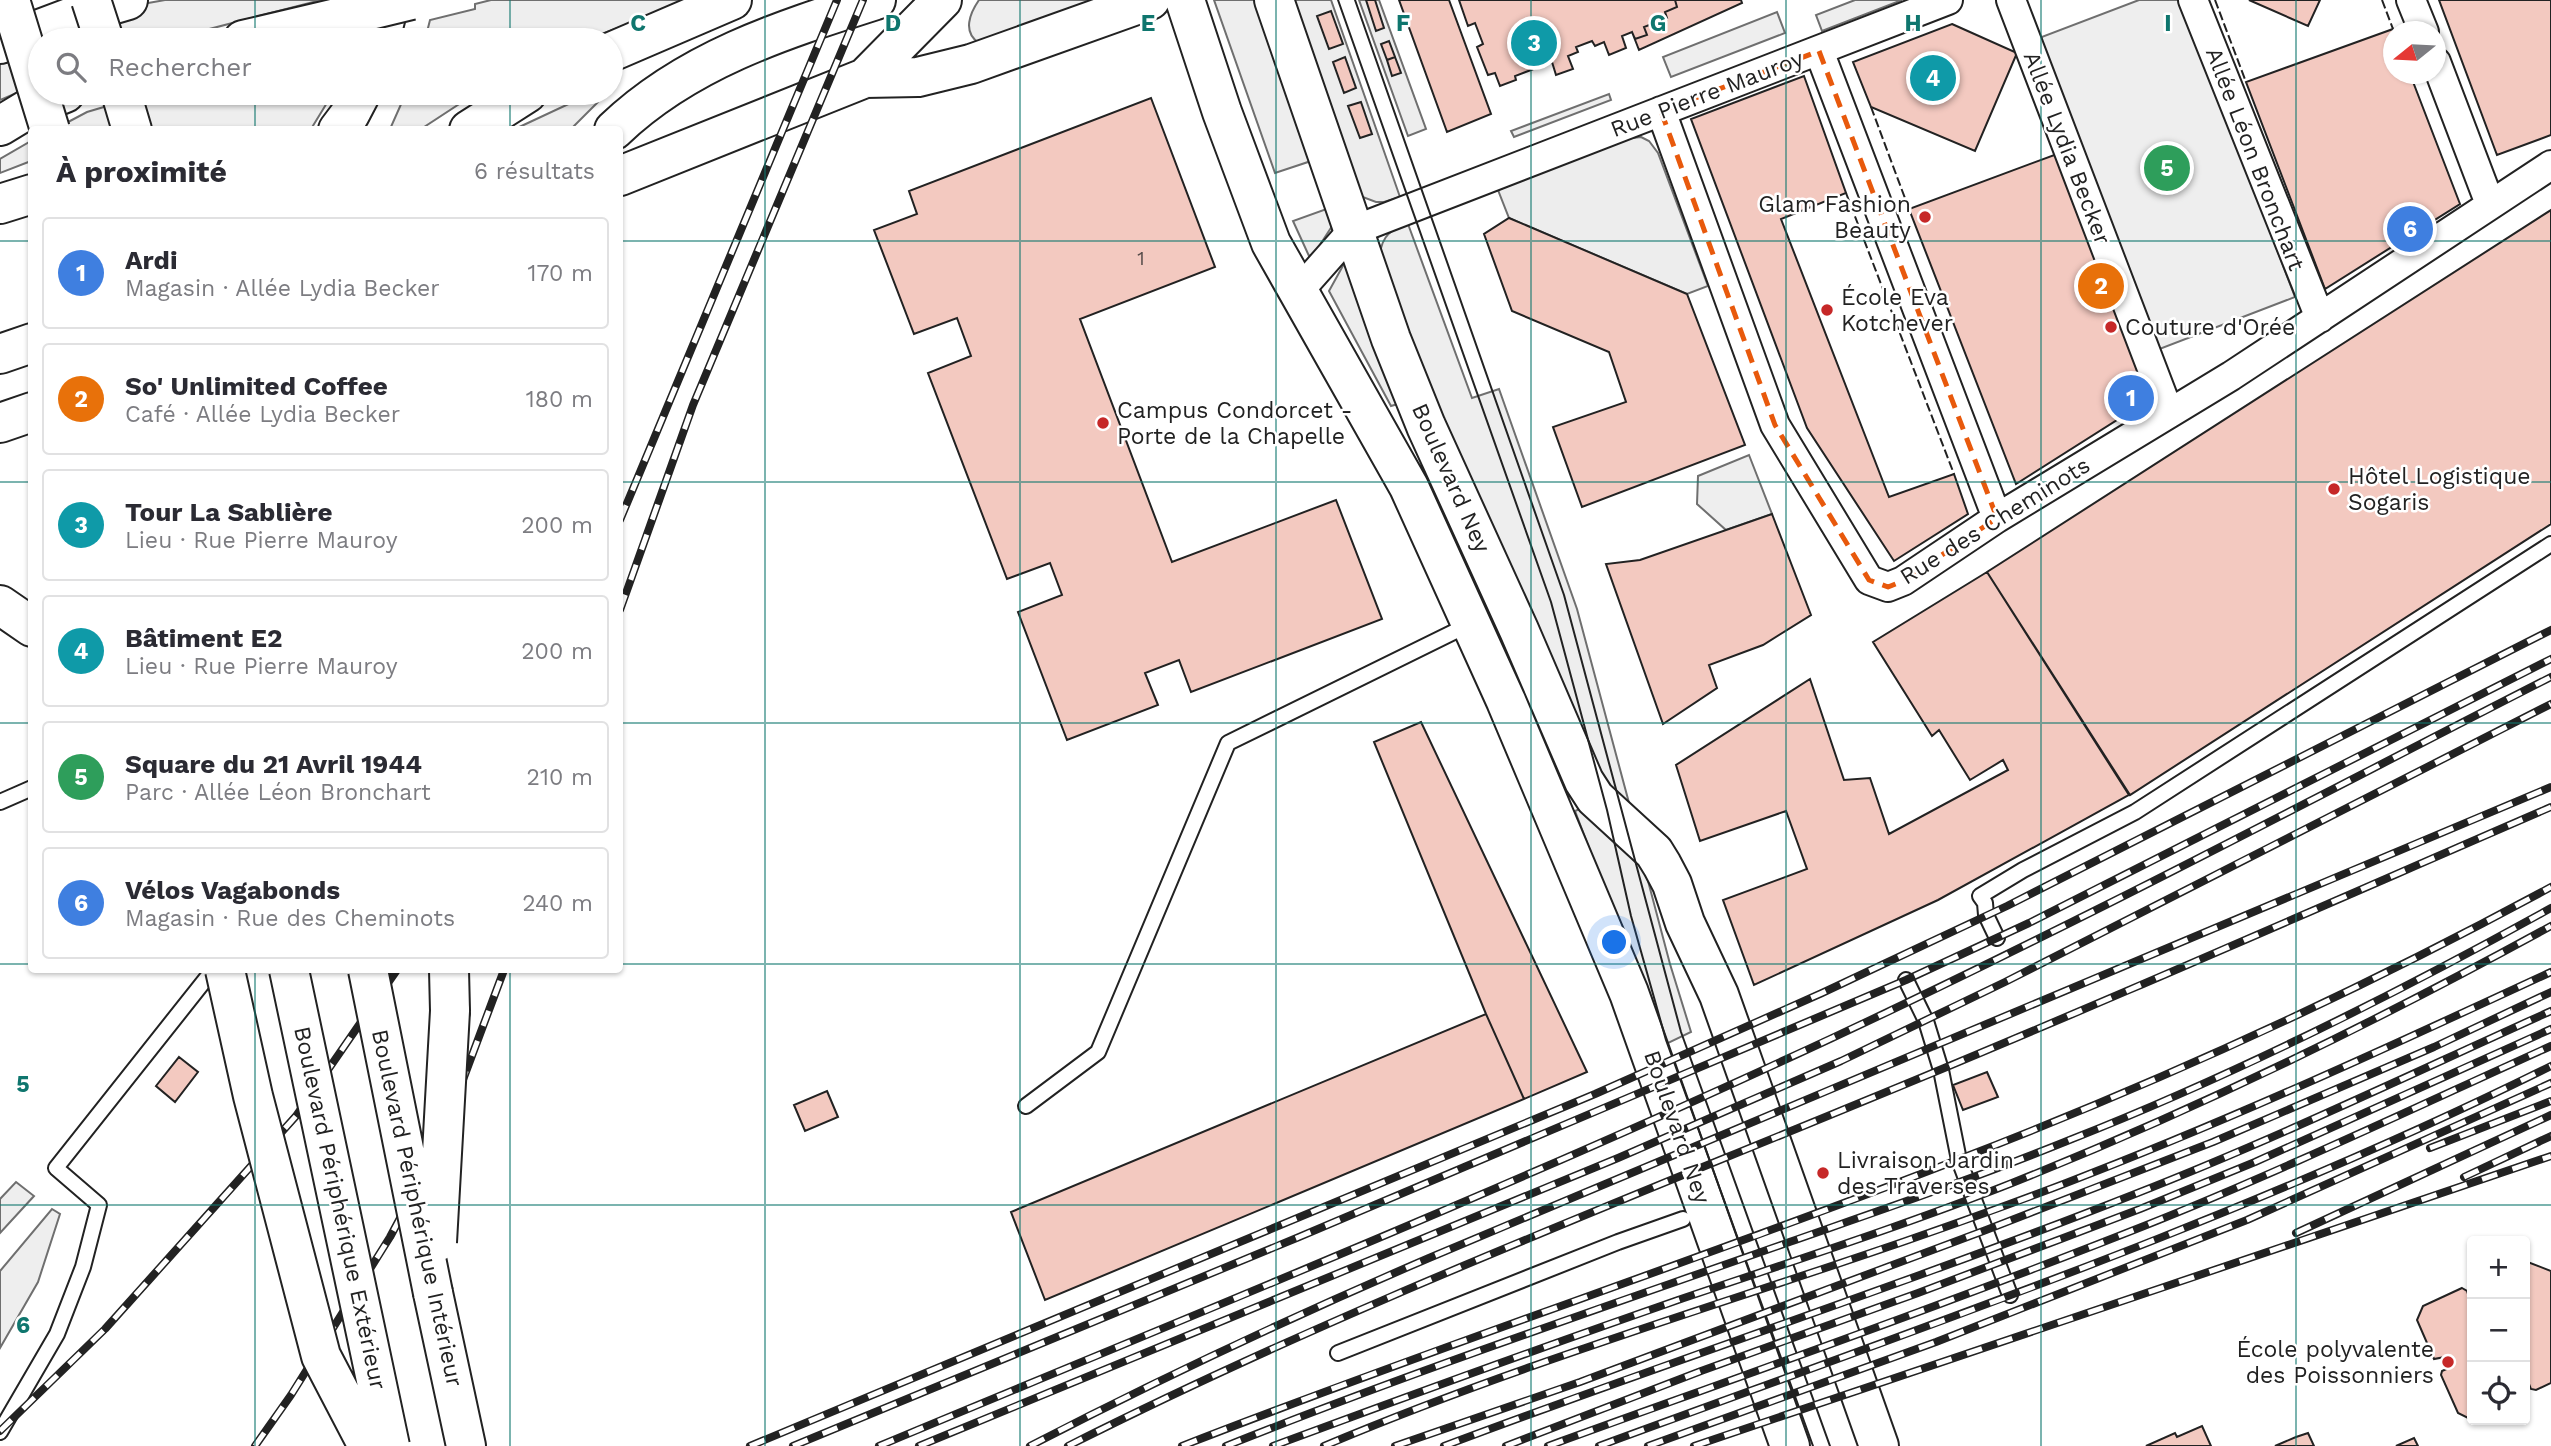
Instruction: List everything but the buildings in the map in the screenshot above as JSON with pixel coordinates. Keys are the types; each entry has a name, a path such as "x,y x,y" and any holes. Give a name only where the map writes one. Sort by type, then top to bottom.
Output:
{"main road":[{"path":"10,0 28,40"},
{"path":"91,0 100,28"},
{"path":"42,28 128,0"},
{"path":"383,28 390,0"},
{"path":"294,28 411,0"},
{"path":"623,47 732,0"},
{"path":"619,126 649,100 690,72 718,58 810,21 876,0"},
{"path":"865,78 942,0"},
{"path":"623,175 865,78 918,78 971,64 1150,0"},
{"name":"Boulevard Ney","path":"1185,0 1222,112 1271,243 1409,487 1471,623 1552,813 1646,1039 1790,1446"},
{"name":"Boulevard Ney","path":"1274,0 1391,338 1426,426 1584,781 1606,810 1654,852 1672,884 1685,923 1719,995 1879,1446"},
{"path":"0,17 28,58"},
{"path":"0,44 28,33"},
{"path":"0,125 34,105"},
{"path":"50,126 51,105"},
{"path":"125,105 131,126"},
{"path":"341,126 355,105"},
{"path":"475,126 508,105"},
{"path":"0,204 28,195"},
{"path":"0,423 28,413"},
{"path":"0,605 28,624"},
{"name":"Boulevard Ney","path":"1552,813 1594,964 1763,1446"},
{"name":"Boulevard Ney","path":"1685,923 1696,1004 1852,1446"},
{"path":"226,973 253,1096 321,1356 368,1446"},
{"name":"Boulevard Périphérique Extérieur","path":"290,973 390,1446"},
{"name":"Boulevard Périphérique Intérieur","path":"369,973 466,1446"},
{"path":"433,1293 447,1092 449,973"}],"street":[{"name":"Rue Pierre Mauroy","path":"1352,230 1948,0"},
{"name":"Allée Lydia Becker","path":"2011,0 2169,414"},
{"name":"Allée Léon Bronchart","path":"2193,0 2313,307 2320,317"},
{"path":"2411,0 2420,21"},
{"path":"1819,51 1997,518"},
{"path":"2444,84 2490,204"},
{"name":"Rue des Cheminots","path":"1661,111 1775,425 1869,580 1888,587 1902,581 1997,518 2169,414 2551,165"},
{"path":"1298,292 1352,230"}],"lane":[{"path":"1997,938 1980,896 2022,870 2135,812 2551,544"},
{"path":"1026,1106 1098,1052 1228,743 1471,623"},
{"path":"0,802 28,790"},
{"path":"0,1433 57,1334 83,1267 99,1205 56,1168 211,973"},
{"path":"1906,979 1926,1021 1941,1070 1959,1160 2010,1295"},
{"path":"1338,1353 1605,1247 1683,1219"}],"highlighted area":[{"path":"1819,51 1997,518 1903,581 1888,587 1869,580 1775,425 1661,111"}],"shaded area":[{"path":"165,0 321,0 213,28 65,28 137,5"},
{"path":"491,0 691,0 618,28 428,28 430,20 475,9 475,4"},
{"path":"979,0 1087,0 1089,6 979,43 971,33 969,22"},
{"path":"1214,0 1255,0 1311,161 1275,173"},
{"path":"1286,0 1331,0 1400,197 1376,202 1360,196"},
{"path":"1359,0 1379,0 1426,129 1408,136"},
{"path":"1855,0 1902,0 1822,31 1816,15"},
{"path":"2139,0 2182,0 2295,297 2157,350 2039,38"},
{"path":"1777,12 1785,33 1671,77 1663,57"},
{"path":"28,40 28,88 0,100 0,49"},
{"path":"1609,94 1611,100 1514,137 1511,131"},
{"path":"111,105 326,105 313,126 61,126 87,112"},
{"path":"401,105 458,105 426,126 391,126"},
{"path":"566,105 595,105 574,126 521,126"},
{"path":"1641,137 1649,141 1658,153 1708,286 1687,294 1509,218 1498,190 1624,139"},
{"path":"28,143 28,162 0,173 0,159"},
{"path":"1332,207 1336,220 1314,254 1309,256 1293,221"},
{"path":"1408,224 1472,398 1499,389 1577,609 1632,814 1608,787 1461,471 1380,254 1388,234"},
{"path":"1345,262 1401,403 1391,406 1329,291"},
{"path":"1749,455 1772,514 1726,530 1697,504 1698,476"},
{"path":"1584,807 1643,862 1691,1032 1664,1045 1575,811"},
{"path":"16,1182 34,1196 0,1233 0,1199"},
{"path":"52,1209 60,1214 38,1282 0,1348 0,1271"}],"tram line":[{"path":"1338,0 1551,602 1607,810 1631,916 1666,1040 1813,1446"},
{"path":"1355,0 1564,595 1681,1032 1830,1446"}],"railway":[{"path":"623,513 837,0"},
{"path":"623,602 693,405 863,0"},
{"path":"750,1446 1595,1094 1822,993 2007,906 2551,630"},
{"path":"793,1446 1299,1237 1906,980 2029,923 2551,659"},
{"path":"879,1446 1477,1196 1832,1038 2103,906 2551,677"},
{"path":"919,1446 1618,1158 1841,1061 2005,982 2551,704"},
{"path":"1030,1446 1228,1348 1429,1258 2551,787"},
{"path":"1068,1446 1262,1353 1360,1310 2031,1032 2551,807"},
{"path":"1182,1446 1860,1197 2033,1130 2184,1067 2332,999 2551,887"},
{"path":"1226,1446 1433,1367 1927,1194 2134,1114 2315,1031 2551,908"},
{"path":"1273,1446 1678,1300 1888,1229 2081,1155 2286,1063 2551,926"},
{"path":"1324,1446 1508,1375 1881,1249 2066,1183 2250,1108 2551,972"},
{"path":"0,1431 105,1329 296,1116 395,973"},
{"path":"255,1446 291,1395 390,1237 421,1179 452,1109 503,973"},
{"path":"1395,1446 1580,1382 2213,1142 2434,1047 2551,992"},
{"path":"1444,1446 1963,1259 2135,1194 2292,1128 2551,1011"},
{"path":"1506,1446 2140,1209 2255,1162 2551,1029"},
{"path":"1548,1446 1921,1311 2144,1226 2298,1161 2551,1046"},
{"path":"1599,1446 1961,1314 2200,1222 2318,1173 2551,1066"},
{"path":"1648,1446 1936,1342 2247,1220 2551,1083"},
{"path":"2430,1148 2551,1101"},
{"path":"2296,1233 2551,1115"},
{"path":"2464,1177 2551,1136"},
{"path":"1694,1446 2551,1156"}],"fence":[{"path":"2215,0 2246,82"},
{"path":"2382,0 2390,21"},
{"path":"1871,107 1909,209"},
{"path":"1846,193 1954,474"}],"place":[{"name":"Tour La Sablière","path":"1534,43"},
{"name":"Bâtiment E2","path":"1933,78"},
{"name":"Square du 21 Avril 1944","path":"2167,168"},
{"name":"Glam Fashion Beauty","path":"1925,217"},
{"name":"Vélos Vagabonds","path":"2410,229"},
{"name":"So' Unlimited Coffee","path":"2101,286"},
{"name":"École Eva Kotchever","path":"1827,310"},
{"name":"Couture d'Orée","path":"2111,327"},
{"name":"Ardi","path":"2131,398"},
{"name":"Campus Condorcet - Porte de la Chapelle","path":"1103,423"},
{"name":"Hôtel Logistique Sogaris","path":"2334,489"},
{"name":"Livraison Jardin des Traverses","path":"1823,1173"},
{"name":"École polyvalente des Poissonniers","path":"2448,1362"}]}
